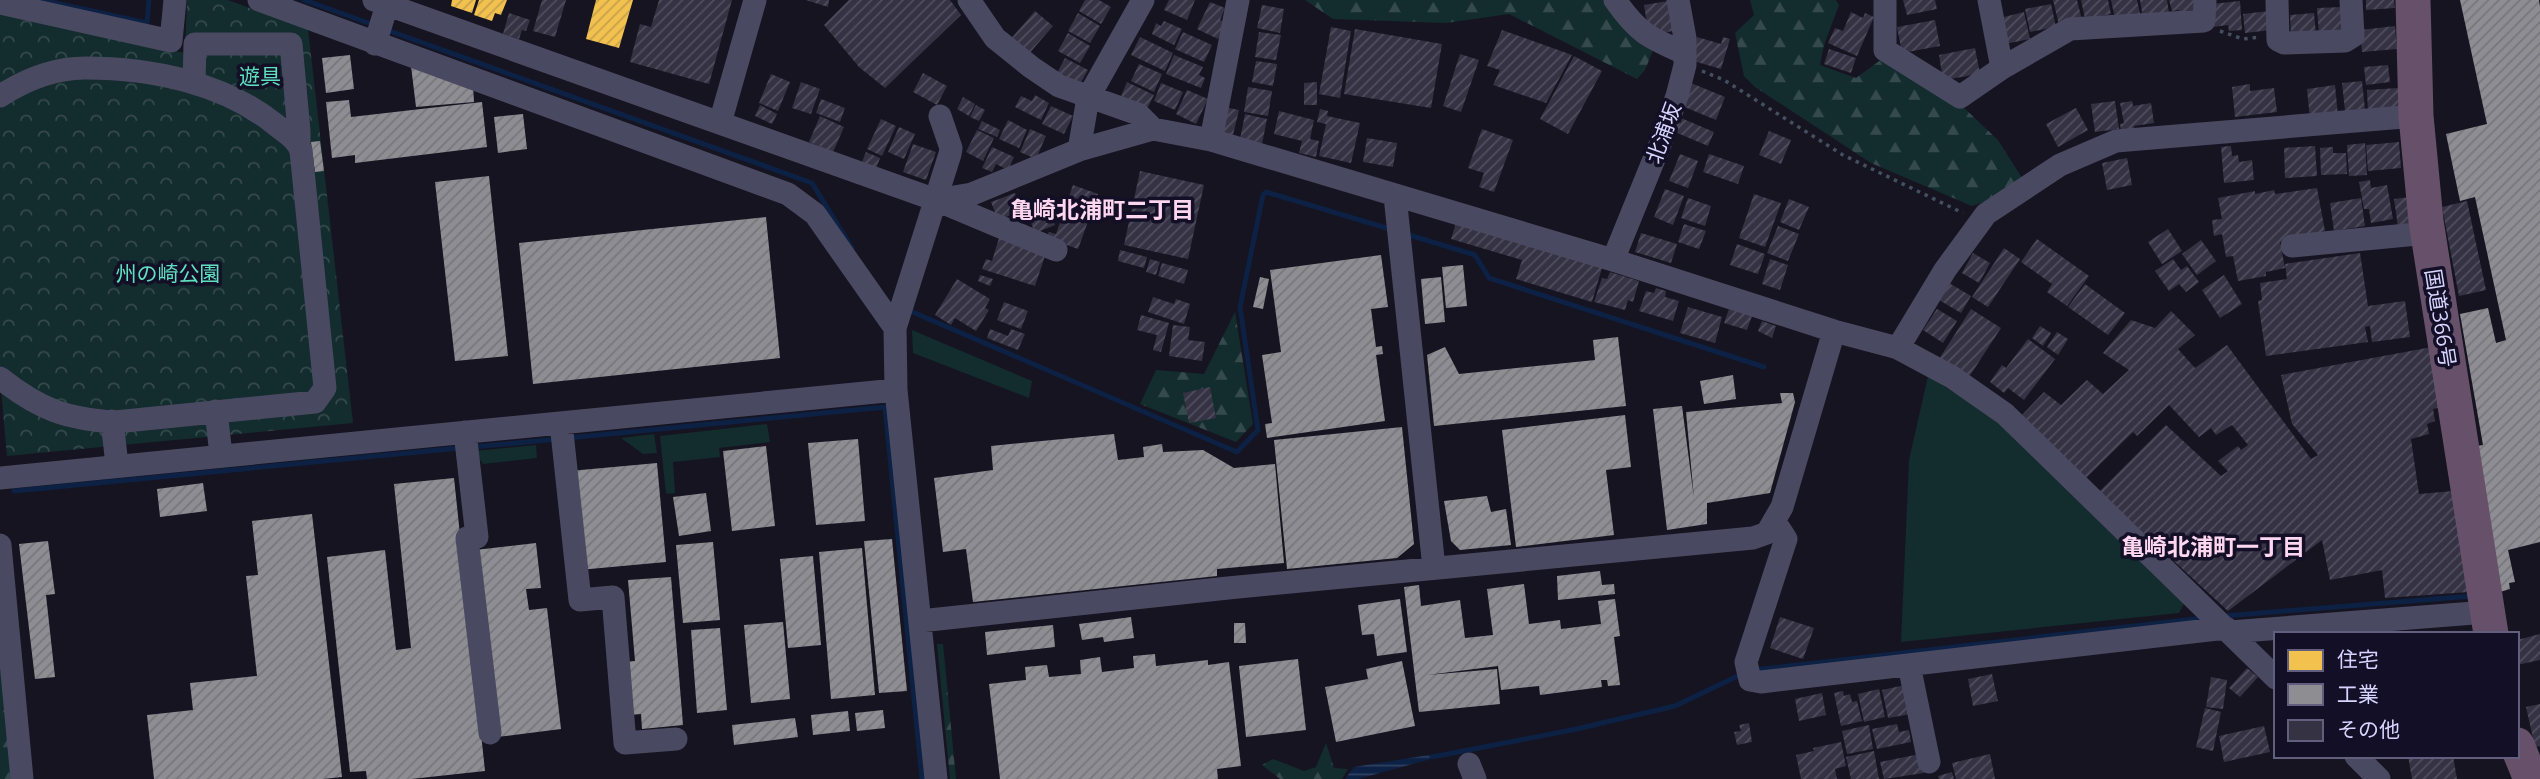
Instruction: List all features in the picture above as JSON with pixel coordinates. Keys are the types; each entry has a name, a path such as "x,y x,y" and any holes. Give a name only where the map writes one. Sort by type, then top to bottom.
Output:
{"highway":[{"name":"国道366号","path":"2413,0 2416,116 2428,233 2489,623"},
{"path":"2519,750 2531,779"}],"street":[{"path":"0,3 171,41 175,0"},
{"path":"259,0 377,37 788,194 815,214 899,314"},
{"path":"720,123 755,0"},
{"path":"969,0 995,38 1059,86 1138,114 1153,129"},
{"path":"1079,150 1088,98 1143,0"},
{"path":"1211,141 1238,0"},
{"path":"1615,0 1633,25 1685,59"},
{"name":"北浦坂","path":"1613,260 1661,142 1685,59 1685,38 1678,0"},
{"path":"1885,0 1885,50 1960,97 2002,68 2070,29 2204,10"},
{"path":"1989,0 2002,68"},
{"path":"2277,0 2278,40 2284,43 2345,41 2353,36 2351,0"},
{"path":"377,37 381,2 936,200 1056,250"},
{"path":"0,378 22,395 57,413 89,421 315,402 325,388 291,44 195,44 194,83"},
{"path":"0,96 34,77 84,68 168,73 210,87 259,111 299,145"},
{"path":"936,779 896,390 899,314 951,148 940,116"},
{"path":"1898,348 1945,270 1986,214 2060,165 2116,142 2416,116"},
{"path":"936,200 972,194 1079,150 1153,129 1211,141 1613,260 1834,331 1898,348 1952,377 2005,414 2274,676"},
{"path":"1395,196 1434,568"},
{"path":"2292,246 2428,233"},
{"path":"920,621 1753,538 1768,533 1782,507 1834,331"},
{"path":"0,478 896,390"},
{"path":"215,411 220,446"},
{"path":"111,421 116,456"},
{"path":"561,423 580,600 613,597 625,743 676,739"},
{"path":"465,432 477,537 467,538 490,733"},
{"path":"1775,522 1786,539 1748,671 1761,682 2227,629 2489,623"},
{"path":"0,545 22,779"},
{"path":"1909,665 1929,762"},
{"path":"2358,758 2379,779"}],"path":[{"path":"2204,10 2212,28 2243,39 2265,36"},
{"path":"1685,59 1724,80 1843,155 1980,221"}],"green space":[{"name":"州の崎公園","path":"187,0 228,0 308,29 353,423 7,456 0,378 0,14 185,53"},
{"path":"1305,0 1604,0 1654,48 1645,70 1637,79 1509,14 1446,23 1333,19"},
{"path":"1750,0 1836,0 1839,5 1824,45 1820,65 1856,78 1882,59 1961,105 1998,140 2022,178 1999,197 1972,206 1871,163 1755,87 1744,76 1735,33 1754,15"},
{"path":"1235,312 1253,424 1236,442 1140,404 1156,370 1204,374"},
{"path":"912,330 1032,381 1029,398 913,353"},
{"path":"1928,376 1990,415 2184,604 2179,613 1901,642 1909,460"},
{"path":"767,424 770,442 719,448 720,457 673,462 675,493 666,494 660,436"},
{"path":"654,434 657,453 643,454 621,438"},
{"path":"536,445 537,458 483,464 474,451"},
{"path":"0,623 15,779 0,779"},
{"path":"937,644 943,644 956,779 950,779"},
{"path":"1326,743 1334,768 1348,769 1342,779 1280,779 1262,765 1273,759 1304,771 1316,767"}],"water":[{"path":"1435,754 1438,757 1358,779 1345,779 1354,767"}],"building: 住宅":[{"path":"452,0 476,0 472,13 451,6"},
{"path":"479,0 507,0 501,15 495,13 492,21 474,15"},
{"path":"596,0 633,0 619,48 586,39"}],"building: 工業":[{"path":"2460,0 2539,0 2540,7 2540,542 2508,550 2515,582 2509,583 2510,589 2500,592 2477,446 2483,445 2460,314 2488,308 2496,343 2506,340 2475,197 2460,201 2446,134 2487,124"},
{"path":"350,55 354,89 326,93 322,58"},
{"path":"411,66 473,85 474,102 416,107"},
{"path":"349,100 351,117 482,102 487,147 355,163 355,155 332,158 326,102"},
{"path":"523,114 527,149 498,153 494,117"},
{"path":"320,141 324,171 315,172 311,142"},
{"path":"489,176 508,356 455,361 435,182"},
{"path":"766,217 780,358 533,384 519,243"},
{"path":"1381,255 1388,307 1371,309 1376,347 1382,346 1383,354 1376,355 1385,421 1267,438 1265,424 1272,423 1262,355 1281,352 1270,270"},
{"path":"1463,265 1467,306 1446,308 1442,267"},
{"path":"1260,277 1269,279 1263,309 1253,307"},
{"path":"1441,277 1445,322 1425,324 1421,279"},
{"path":"1618,337 1626,406 1434,426 1427,355 1445,347 1459,374 1595,360 1593,340"},
{"path":"1733,375 1736,399 1704,404 1700,381"},
{"path":"1780,393 1793,393 1795,402 1770,493 1707,503 1707,524 1667,530 1653,409 1682,406 1694,498 1686,412 1782,403"},
{"path":"1625,415 1631,467 1606,470 1614,535 1516,547 1502,430"},
{"path":"1402,427 1414,544 1397,558 1287,569 1274,440"},
{"path":"1114,434 1118,460 1144,457 1143,447 1162,444 1163,452 1203,450 1234,468 1275,464 1284,563 1217,569 1217,576 973,602 966,549 943,552 934,478 993,470 991,446"},
{"path":"858,439 865,521 816,525 808,443"},
{"path":"766,446 775,526 732,531 723,451"},
{"path":"657,463 666,562 579,570 570,471"},
{"path":"454,478 485,771 411,779 367,779 366,771 350,772 327,557 385,550 396,650 411,648 394,484"},
{"path":"203,483 207,511 160,517 157,489"},
{"path":"706,493 711,531 679,536 673,497"},
{"path":"1487,496 1491,512 1506,509 1511,545 1460,550 1451,541 1444,501"},
{"path":"312,514 342,777 154,779 147,715 193,710 190,683 257,676 246,576 258,575 252,521"},
{"path":"892,539 907,691 879,693 864,541"},
{"path":"48,541 55,594 46,595 55,677 35,679 19,544"},
{"path":"713,542 720,620 683,623 676,545"},
{"path":"536,543 541,588 526,589 529,610 547,608 561,729 497,737 475,550"},
{"path":"862,548 875,695 831,699 819,552"},
{"path":"813,556 821,645 788,648 780,559"},
{"path":"1600,571 1602,585 1614,584 1615,594 1558,600 1557,576"},
{"path":"671,577 683,725 642,729 641,714 629,715 624,662 635,661 628,580"},
{"path":"1524,584 1529,624 1560,620 1561,629 1601,624 1598,601 1615,599 1620,636 1614,637 1620,685 1608,686 1607,680 1601,680 1602,687 1540,695 1539,686 1501,690 1498,666 1427,675 1497,669 1500,704 1419,712 1404,587 1419,585 1421,606 1460,600 1465,638 1493,635 1487,589"},
{"path":"1400,599 1407,652 1377,656 1374,634 1362,635 1358,605"},
{"path":"1131,617 1134,638 1104,642 1103,637 1082,640 1079,624"},
{"path":"783,622 790,699 751,703 744,625"},
{"path":"1234,623 1245,623 1246,643 1234,643"},
{"path":"1053,625 1055,647 987,655 985,632"},
{"path":"720,628 727,710 697,713 691,630"},
{"path":"1155,654 1156,666 1208,660 1208,665 1229,662 1241,766 1217,769 1218,779 1000,779 989,684 1026,680 1025,667 1047,665 1049,677 1081,674 1080,660 1100,657 1102,672 1134,668 1133,656"},
{"path":"1298,659 1306,730 1246,737 1239,666"},
{"path":"1402,661 1415,726 1336,742 1325,687 1368,679 1366,669"},
{"path":"883,710 885,728 857,731 855,713"},
{"path":"848,711 850,731 813,735 811,715"},
{"path":"795,718 798,737 734,745 732,725"}],"building: その他":[{"path":"542,0 566,0 555,37 533,31"},
{"path":"659,0 732,0 709,84 630,62 640,24 651,27"},
{"path":"806,0 829,0 828,7"},
{"path":"849,0 950,0 961,15 885,88 859,67 824,25"},
{"path":"1085,0 1099,0 1111,7 1101,24 1079,11"},
{"path":"1169,0 1195,0 1187,20 1164,10"},
{"path":"1903,0 1935,0 1937,9 1907,15"},
{"path":"2053,0 2077,0 2082,20 2059,25"},
{"path":"2081,0 2108,0 2111,14 2085,19"},
{"path":"2111,0 2137,0 2140,14 2115,19"},
{"path":"2140,0 2167,0 2169,13 2143,18"},
{"path":"2169,0 2194,0 2196,12 2180,16 2179,10 2172,11"},
{"path":"2366,0 2394,0 2395,8 2366,10"},
{"path":"1668,1 1673,31 1661,33 1660,28 1648,30 1644,5"},
{"path":"2240,1 2242,30 2229,31 2228,25 2213,27 2212,4"},
{"path":"1210,2 1225,8 1220,20 1226,23 1218,39 1197,29"},
{"path":"2051,4 2056,27 2030,32 2025,9"},
{"path":"1262,5 1284,9 1280,33 1257,28"},
{"path":"2342,7 2343,34 2319,35 2317,8"},
{"path":"1035,11 1053,26 1027,56 1009,41"},
{"path":"2269,11 2271,30 2245,33 2243,14"},
{"path":"1851,12 1863,18 1865,13 1874,17 1857,56 1828,43 1835,28 1843,31"},
{"path":"2024,12 2030,39 2005,44 2000,18"},
{"path":"509,13 530,20 519,39 503,34"},
{"path":"1078,13 1100,26 1090,43 1068,31"},
{"path":"2314,13 2316,34 2291,36 2290,15"},
{"path":"1935,20 1940,46 1902,53 1897,27"},
{"path":"1164,21 1182,29 1174,45 1152,34 1156,23 1161,26"},
{"path":"2395,26 2397,49 2362,52 2360,30"},
{"path":"1331,27 1351,31 1340,98 1319,94"},
{"path":"1355,29 1442,44 1431,108 1344,94"},
{"path":"1502,30 1572,55 1546,103 1493,85 1500,70 1487,66"},
{"path":"1183,32 1212,45 1204,62 1175,49"},
{"path":"1259,32 1281,35 1276,60 1255,57"},
{"path":"1068,33 1090,46 1080,63 1058,51"},
{"path":"1140,37 1173,53 1165,71 1131,55"},
{"path":"1697,37 1721,44 1723,37 1730,39 1721,69 1690,60"},
{"path":"1975,48 1980,74 1943,80 1939,55"},
{"path":"1829,49 1856,58 1851,73 1824,64"},
{"path":"1460,54 1479,60 1461,112 1443,106"},
{"path":"1174,55 1203,67 1199,75 1205,78 1201,88 1166,74"},
{"path":"1574,56 1602,71 1568,134 1540,119"},
{"path":"1065,58 1088,70 1079,86 1056,75"},
{"path":"1256,61 1277,64 1273,86 1252,82"},
{"path":"1139,64 1162,74 1154,92 1131,81"},
{"path":"2388,65 2390,82 2366,85 2364,67"},
{"path":"923,73 947,86 937,105 913,92"},
{"path":"771,74 790,82 778,111 759,103"},
{"path":"2362,81 2365,109 2345,111 2342,83"},
{"path":"801,82 820,89 811,114 792,108"},
{"path":"1127,82 1154,95 1145,113 1119,101"},
{"path":"1317,82 1317,105 1304,105 1304,83"},
{"path":"1161,83 1183,92 1175,110 1154,101"},
{"path":"1691,83 1725,97 1716,120 1682,106"},
{"path":"2250,84 2250,91 2274,88 2277,112 2235,117 2232,87"},
{"path":"2335,85 2338,116 2310,119 2307,89"},
{"path":"1248,87 1272,91 1268,116 1244,112"},
{"path":"2398,88 2400,110 2368,113 2367,90"},
{"path":"1187,90 1208,99 1196,124 1176,114"},
{"path":"1035,95 1049,103 1041,120 1015,107 1021,96 1032,101"},
{"path":"963,97 975,104 969,116 957,109"},
{"path":"821,99 845,108 840,122 816,113"},
{"path":"2115,101 2119,129 2095,132 2091,104"},
{"path":"2132,101 2133,106 2151,103 2154,123 2134,126 2135,133 2122,136 2120,124 2124,123 2120,103"},
{"path":"760,105 777,114 772,124 755,116"},
{"path":"976,105 985,110 979,121 970,117"},
{"path":"1051,106 1073,116 1064,134 1042,124"},
{"path":"1224,107 1239,110 1233,135 1218,132"},
{"path":"2076,108 2088,130 2058,147 2046,124"},
{"path":"1320,109 1328,111 1327,116 1360,123 1351,163 1319,156 1326,124 1317,122"},
{"path":"1279,111 1314,120 1310,139 1319,141 1316,157 1299,153 1302,141 1274,134"},
{"path":"1245,114 1267,119 1262,144 1240,139"},
{"path":"820,116 844,127 833,152 809,142"},
{"path":"1681,118 1714,132 1708,146 1675,132"},
{"path":"881,119 896,126 882,156 867,149"},
{"path":"1008,120 1027,130 1019,148 999,139"},
{"path":"982,121 1000,130 997,137 978,129"},
{"path":"899,127 915,134 904,159 888,152"},
{"path":"1030,129 1046,136 1036,159 1020,152"},
{"path":"1482,129 1513,140 1494,192 1479,187 1484,173 1468,168"},
{"path":"977,130 994,138 983,161 966,152"},
{"path":"1769,131 1791,140 1781,164 1759,155"},
{"path":"1367,138 1397,143 1393,167 1363,162"},
{"path":"2399,142 2401,168 2368,171 2366,145"},
{"path":"2365,143 2367,175 2349,176 2347,145"},
{"path":"913,144 936,152 926,180 903,172"},
{"path":"2231,146 2232,156 2238,155 2239,162 2252,160 2254,180 2224,183 2221,147"},
{"path":"2315,146 2317,176 2285,178 2284,148"},
{"path":"992,147 1014,157 1008,170 996,164 992,172 982,168"},
{"path":"2333,147 2333,153 2346,153 2347,174 2321,175 2320,148"},
{"path":"866,152 880,158 876,169 862,162"},
{"path":"1680,154 1698,161 1688,188 1669,181"},
{"path":"1709,154 1744,166 1738,184 1703,172"},
{"path":"2127,158 2132,185 2107,190 2102,163"},
{"path":"1140,171 1204,185 1188,259 1124,245"},
{"path":"2370,180 2371,188 2387,185 2393,219 2371,223 2369,209 2364,209 2359,182"},
{"path":"1073,185 1098,194 1078,249 1047,238 1049,232 1056,234"},
{"path":"2317,188 2325,231 2280,242 2285,268 2266,272 2266,276 2238,281 2233,256 2226,257 2222,234 2214,236 2212,220 2222,219 2218,198 2255,191 2255,194 2274,190 2275,194"},
{"path":"1665,189 1684,196 1673,225 1654,217"},
{"path":"1015,193 1021,211 998,220 991,202"},
{"path":"1754,194 1781,203 1765,247 1739,238"},
{"path":"1043,197 1055,225 1035,233 1024,205"},
{"path":"2410,197 2414,225 2398,227 2394,199"},
{"path":"1688,198 1711,206 1705,226 1681,218"},
{"path":"2361,198 2365,226 2334,231 2330,203"},
{"path":"1789,199 1809,207 1799,230 1780,222"},
{"path":"2467,201 2486,290 2459,296 2442,207"},
{"path":"1456,223 1602,268 1592,302 1516,279 1522,260 1451,239"},
{"path":"1684,224 1706,231 1699,249 1678,242"},
{"path":"1778,226 1799,234 1788,261 1767,253"},
{"path":"2168,229 2182,251 2162,264 2148,242"},
{"path":"1641,233 1677,244 1671,263 1635,252"},
{"path":"999,238 1046,253 1035,286 982,269 986,259 992,261"},
{"path":"2037,239 2089,276 2067,306 2047,292 2052,284 2021,262"},
{"path":"2201,240 2216,261 2197,275 2182,254"},
{"path":"1737,244 1765,254 1758,274 1730,265"},
{"path":"2004,248 2020,259 1988,307 1972,297"},
{"path":"1120,250 1147,257 1144,268 1118,261"},
{"path":"1973,253 1990,263 1979,283 1962,273"},
{"path":"2360,253 2368,306 2405,301 2410,337 2372,342 2370,326 2365,327 2368,342 2266,356 2258,301 2262,300 2260,283 2287,279 2285,264"},
{"path":"1150,259 1160,262 1156,275 1146,272"},
{"path":"1770,259 1788,265 1780,290 1762,284"},
{"path":"2173,259 2181,270 2187,266 2199,282 2186,292 2179,284 2169,291 2155,271"},
{"path":"1162,263 1188,270 1184,284 1158,276"},
{"path":"1610,272 1639,281 1633,302 1628,300 1625,310 1594,302 1602,278 1607,279"},
{"path":"980,275 993,279 990,286 978,281"},
{"path":"2224,275 2242,304 2220,318 2202,290"},
{"path":"957,279 990,299 985,308 989,310 976,331 955,318 951,325 935,315"},
{"path":"1949,283 1971,296 1961,313 1939,300"},
{"path":"2085,284 2125,313 2108,335 2068,307"},
{"path":"1656,288 1666,291 1665,297 1679,301 1673,321 1639,311 1646,291 1654,293"},
{"path":"1153,297 1174,304 1176,299 1190,304 1184,324 1148,312"},
{"path":"1004,302 1028,311 1021,329 997,320"},
{"path":"1688,307 1722,317 1715,343 1680,333"},
{"path":"1729,309 1752,316 1747,330 1724,323"},
{"path":"1937,309 1957,321 1943,343 1923,330"},
{"path":"1971,309 2001,328 1969,377 1939,359"},
{"path":"2171,311 2195,335 2178,349 2195,368 2227,345 2311,459 2318,455 2292,424 2281,375 2432,347 2443,407 2433,409 2435,421 2427,424 2429,434 2411,439 2419,494 2453,491 2469,592 2385,598 2382,570 2330,580 2322,540 2228,611 2099,492 2166,425 2221,476 2228,471 2218,461 2238,446 2241,450 2248,445 2232,425 2216,435 2211,428 2199,437 2169,405 2137,436 2133,432 2086,478 2020,417 2044,392 2061,405 2087,380 2103,394 2129,370 2103,353 2131,320 2155,328"},
{"path":"1141,315 1169,323 1161,352 1153,350 1157,335 1137,330"},
{"path":"1762,321 1776,326 1772,338 1758,331"},
{"path":"1173,325 1190,327 1188,340 1205,342 1202,361 1169,356"},
{"path":"2040,326 2051,333 2043,346 2032,338"},
{"path":"990,329 1008,336 1011,329 1025,334 1018,350 987,338"},
{"path":"2057,332 2068,339 2058,355 2047,347"},
{"path":"2028,339 2055,359 2024,400 2008,388 2004,393 1990,382 2002,365 2006,368"},
{"path":"1210,387 1216,418 1189,423 1183,393"},
{"path":"1780,617 1814,628 1803,659 1770,648"},
{"path":"2540,634 2540,660 2519,665 2519,639"},
{"path":"2247,668 2258,677 2240,697 2229,688"},
{"path":"1992,674 1998,701 1973,706 1968,679"},
{"path":"2211,677 2227,680 2223,709 2206,707"},
{"path":"1905,685 1911,714 1888,718 1882,690"},
{"path":"1879,689 1885,717 1864,722 1858,694"},
{"path":"1843,691 1844,696 1850,694 1852,702 1857,701 1862,721 1841,726 1834,693"},
{"path":"1822,693 1826,715 1799,721 1795,699"},
{"path":"2540,704 2540,746 2535,747 2526,707"},
{"path":"2205,708 2221,712 2213,751 2196,747"},
{"path":"1749,723 1752,742 1737,745 1734,732 1741,731 1739,725"},
{"path":"1897,724 1899,732 1909,730 1911,742 1877,749 1872,729"},
{"path":"1869,725 1873,749 1847,754 1842,731"},
{"path":"2264,726 2270,752 2224,762 2219,736"},
{"path":"1841,742 1846,766 1835,769 1837,779 1801,779 1796,755"},
{"path":"1874,751 1879,779 1851,779 1846,757"},
{"path":"1920,754 1924,773 1884,779 1880,762"},
{"path":"1990,754 1995,779 1956,779 1952,763"},
{"path":"2408,758 2453,758 2457,779 2412,779"},
{"path":"1952,772 1954,779 1939,779 1938,776"}],"waterway":[{"path":"42,0 147,23 149,0"},
{"path":"304,0 374,25"},
{"path":"387,30 812,183 852,248"},
{"path":"908,310 1237,452 1258,430 1240,307 1263,195 1266,192 1393,230"},
{"path":"1406,234 1475,255 1489,278 1764,367"},
{"path":"568,438 885,407 922,779"},
{"path":"473,447 558,439"},
{"path":"14,491 460,448"},
{"path":"2224,616 2472,596"},
{"path":"1754,670 2204,618"},
{"path":"1432,757 1572,730 1675,706 1742,674"}],"district":[{"name":"亀崎北浦町二丁目","path":"1102,209"},
{"name":"亀崎北浦町一丁目","path":"2213,546"}],"park label":[{"name":"遊具","path":"260,76"}]}
